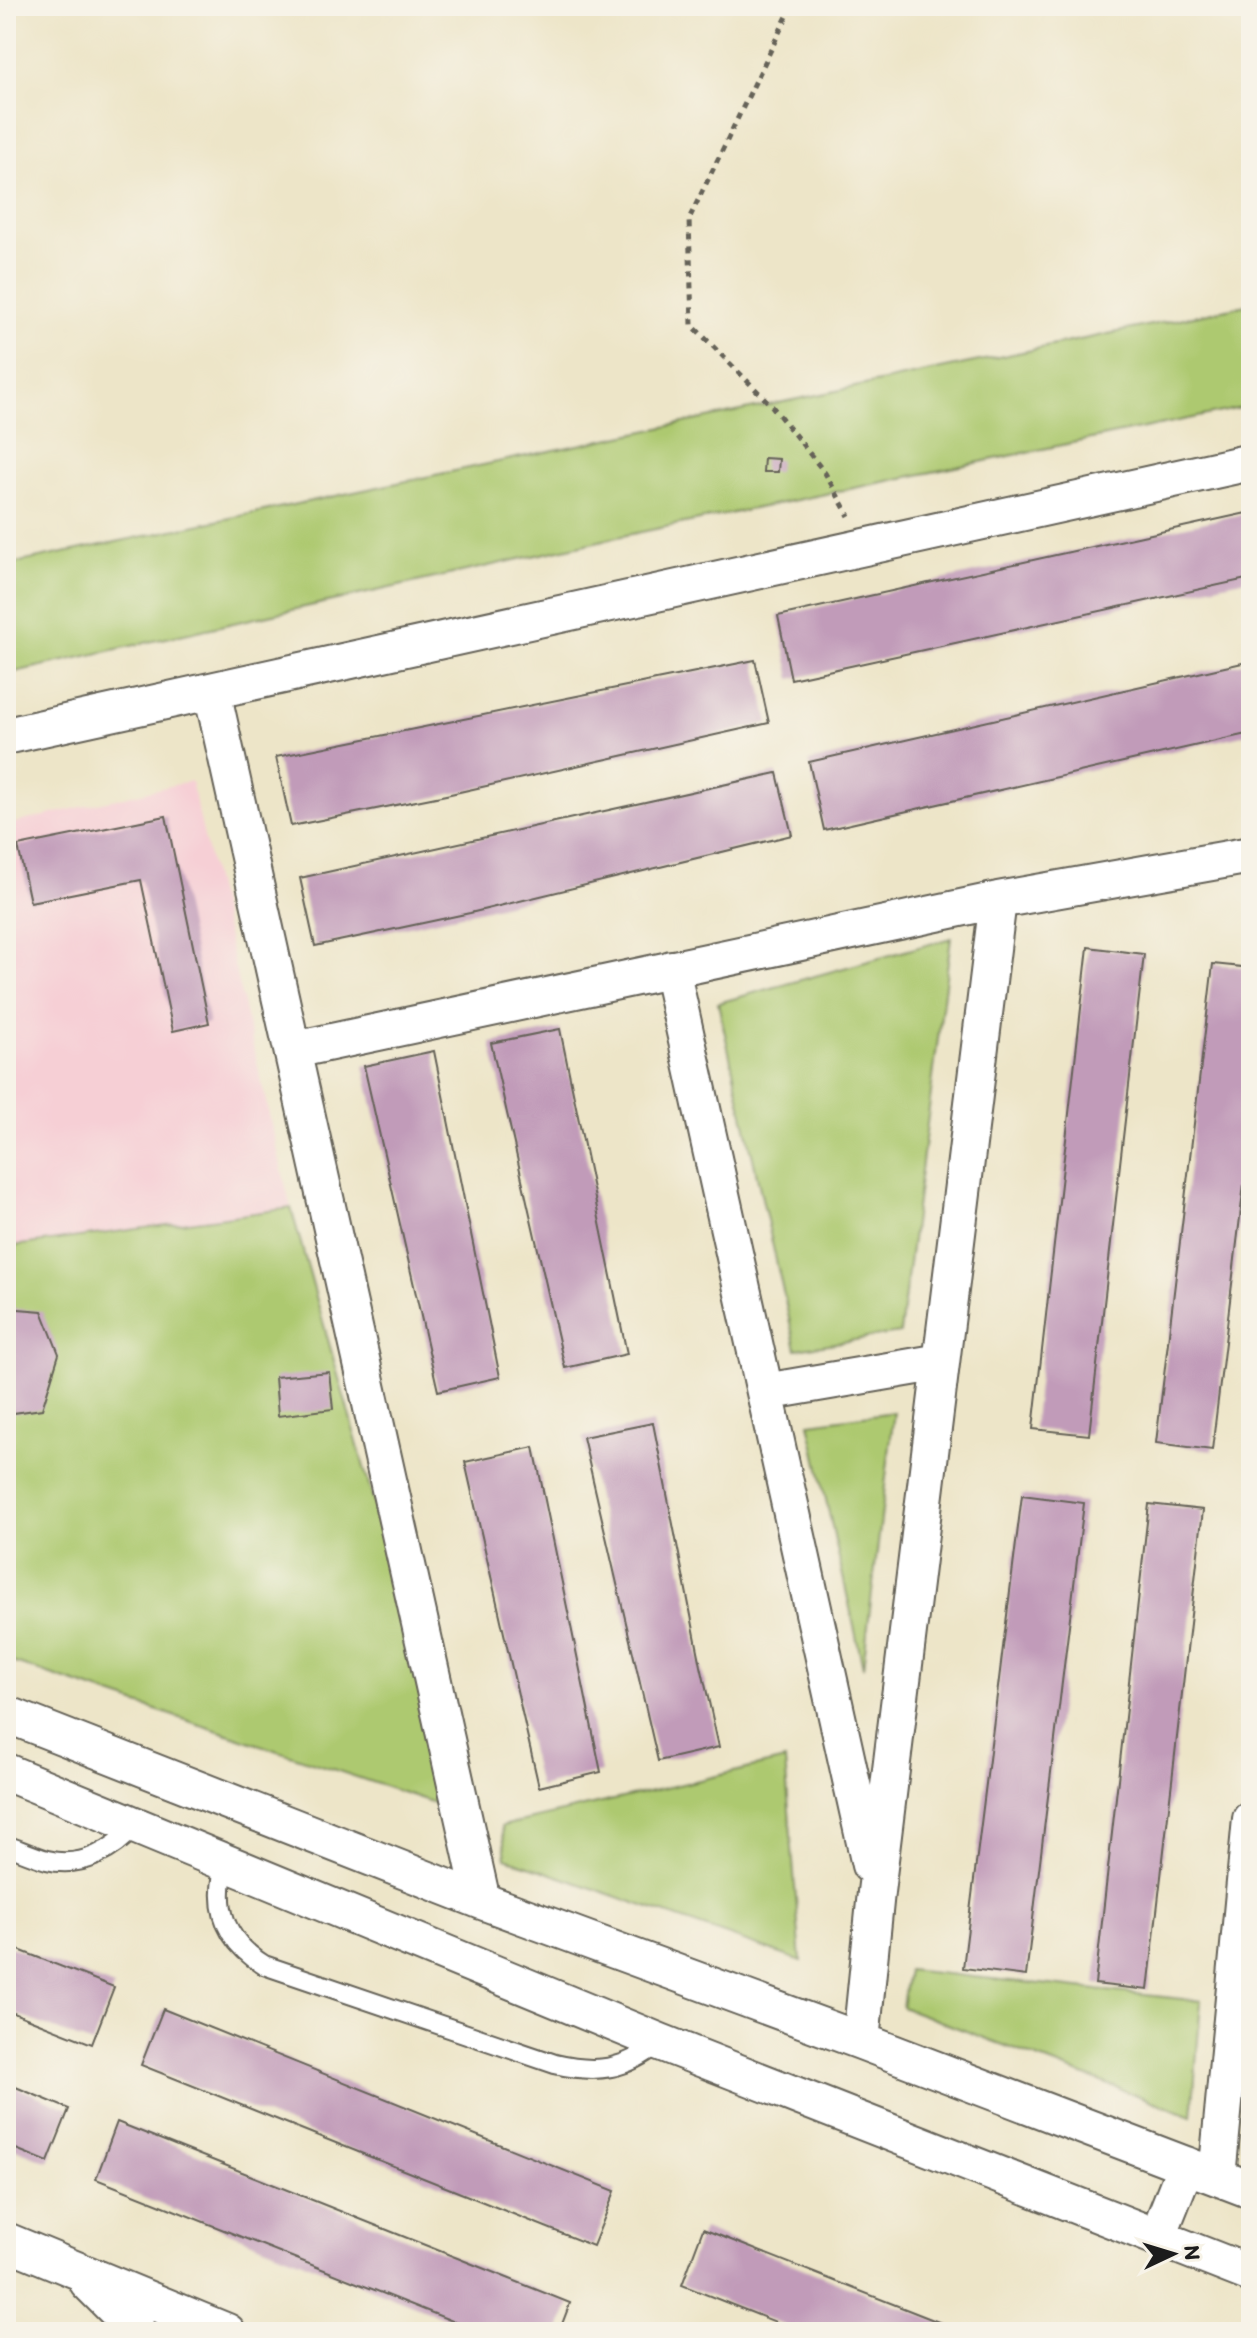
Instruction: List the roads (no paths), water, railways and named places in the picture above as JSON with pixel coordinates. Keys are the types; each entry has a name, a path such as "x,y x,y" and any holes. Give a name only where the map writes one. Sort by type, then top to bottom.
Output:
{"street":[{"path":"6,736 1251,462"},
{"path":"212,691 482,1901"},
{"path":"294,1050 998,900 1251,855"},
{"path":"861,2041 876,1892 998,900"},
{"path":"671,969 876,1892"},
{"path":"765,1392 941,1362"},
{"path":"6,1714 482,1901 1251,2190"},
{"path":"6,1772 660,2042 1251,2274"},
{"path":"1157,2238 1201,2171 1251,1819"},
{"path":"6,2241 227,2332"},
{"path":"76,2270 138,2332"}],"lane":[{"path":"6,1845 49,1861 82,1860 112,1848 136,1825"},
{"path":"226,1862 221,1878 222,1913 228,1929 249,1956 264,1965 573,2069 592,2070 628,2063 660,2042"}]}
